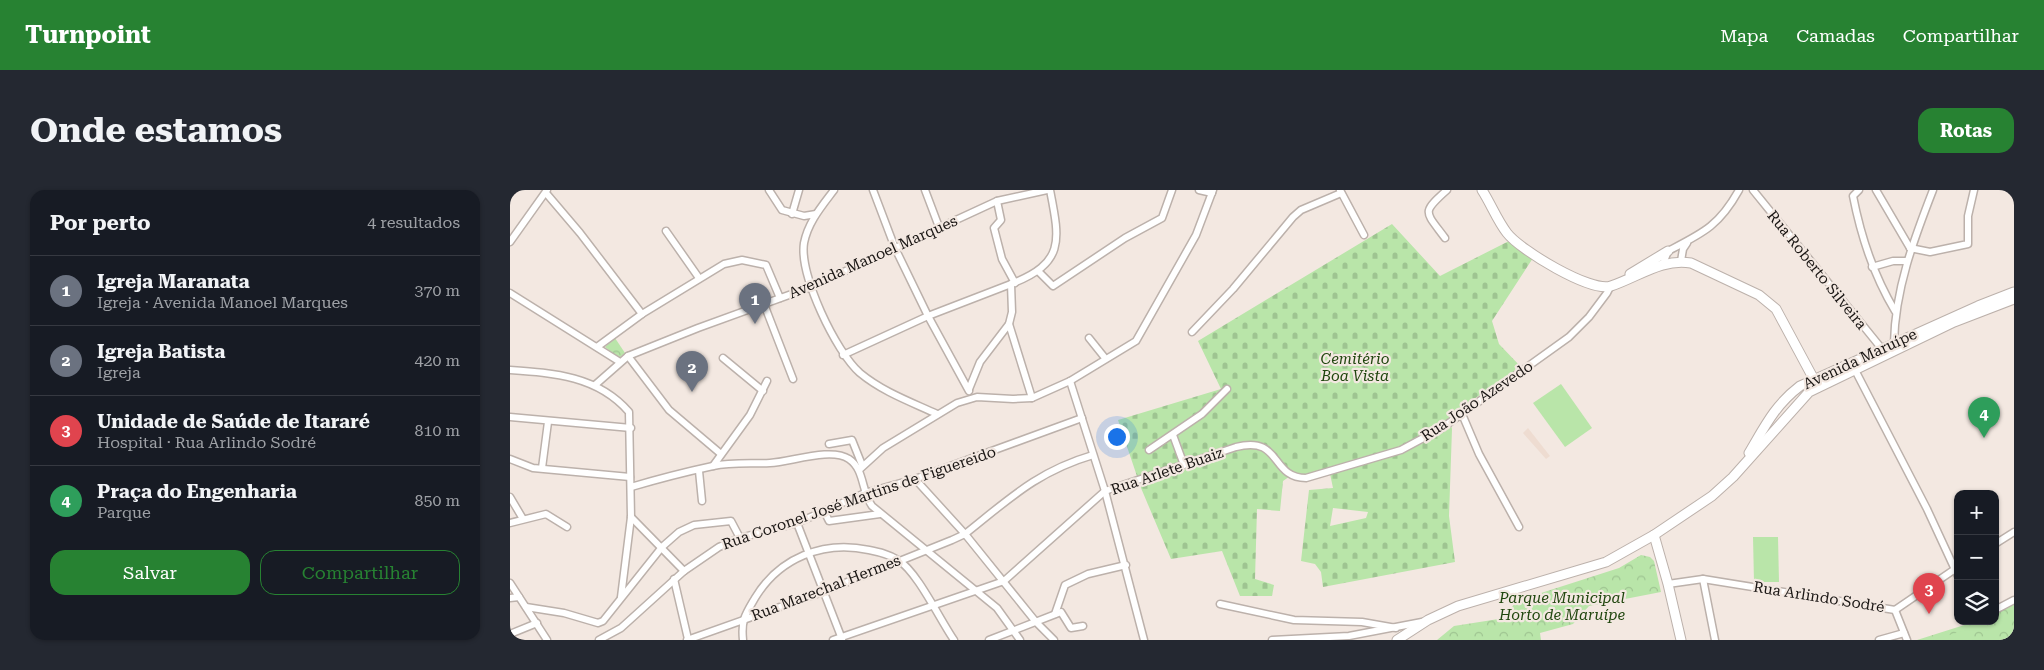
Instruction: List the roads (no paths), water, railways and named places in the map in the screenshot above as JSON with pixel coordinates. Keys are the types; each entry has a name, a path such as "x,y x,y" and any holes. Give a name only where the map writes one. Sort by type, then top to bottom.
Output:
{"main road":[{"path":"1482,190 1508,235 1524,250 1574,276 1598,286 1610,287 1626,278 1663,264 1681,261 1691,263 1759,295 1776,309 1815,378 1818,387"},
{"path":"1626,278 1633,271 1668,251"},
{"name":"Avenida Maruípe","path":"1741,467 1773,411 1782,399 1815,378 2014,292"},
{"name":"Avenida Maruípe","path":"1397,640 1428,620 1474,600 1606,562 1654,536 1712,496 1809,392 1954,322 2014,299"},
{"path":"1654,536 1668,584 1680,640"}],"street":[{"path":"769,190 778,205 792,214 804,216 816,214"},
{"path":"792,214 799,190"},
{"path":"834,190 816,214 805,241 804,250 810,287 843,355 858,371 880,386 938,414"},
{"path":"873,190 896,248 928,316 969,389"},
{"path":"925,190 939,228"},
{"path":"843,355 928,316 1013,284 1039,272 1052,257 1057,237 1048,190"},
{"name":"Avenida Manoel Marques","path":"595,385 628,356 810,287 997,202 1048,190"},
{"path":"1039,272 1053,286 1125,238 1162,218 1172,190"},
{"path":"861,467 884,448 938,414 968,398 1032,398 1070,381 1105,358 1129,346 1141,334 1196,235 1212,192 1199,190"},
{"path":"1445,238 1429,217 1428,211 1430,206 1447,190"},
{"path":"1663,264 1668,251 1692,239 1724,216 1739,190"},
{"name":"Rua Roberto Silveira","path":"1753,190 1882,349"},
{"path":"1859,190 1853,196 1872,267 1895,312"},
{"path":"1876,190 1910,248 1930,252 1968,244 1968,216 1974,190"},
{"path":"1894,343 1895,312 1902,289 1910,248 1933,190"},
{"path":"1192,332 1233,289 1297,213 1341,191 1364,235"},
{"path":"510,242 546,192 642,314"},
{"path":"968,398 969,389 980,362 1009,324 1012,312 1013,284 1002,259 994,228 1001,220 997,202"},
{"path":"666,231 699,278"},
{"path":"1681,261 1683,249 1692,239"},
{"path":"597,347 642,314 699,278 734,261 754,260 768,268 780,298"},
{"path":"1872,267 1893,261 1907,261"},
{"name":"Rua João Azevedo","path":"1288,476 1306,478 1401,450 1418,442 1462,414 1569,337 1589,317 1610,287"},
{"path":"510,293 620,362"},
{"path":"764,304 793,379"},
{"path":"1009,324 1032,398"},
{"path":"1089,338 1105,358"},
{"path":"628,356 669,410 721,454"},
{"path":"723,358 763,391"},
{"path":"510,370 566,376 595,385 627,409 630,414 631,517 621,596"},
{"path":"1855,370 1954,564"},
{"path":"713,466 750,415 767,381"},
{"path":"1070,381 1106,491 1144,640"},
{"path":"1149,450 1202,414 1227,389"},
{"path":"1462,414 1479,454 1519,527"},
{"path":"510,418 630,428"},
{"name":"Rua Coronel José Martins de Figuereido","path":"601,639 635,616 674,579 719,546 740,538 797,523 864,493 915,478 1082,418"},
{"path":"542,468 548,422"},
{"path":"1173,435 1184,466"},
{"path":"829,444 852,440 861,467 864,493 872,506 997,608 1020,640"},
{"name":"Rua Arlete Buaiz","path":"1004,581 1106,491 1236,447 1253,444 1266,449 1288,476"},
{"path":"631,487 713,466 771,463 834,455 847,458 861,467"},
{"name":"Rua Marechal Hermes","path":"687,640 825,591 966,534 1040,476 1071,461 1093,455"},
{"path":"510,459 526,466 630,477"},
{"path":"699,471 702,502"},
{"path":"915,478 966,534 1036,622 1054,640"},
{"path":"510,497 524,519"},
{"path":"824,511 829,521 880,514"},
{"path":"510,523 546,514 567,527"},
{"path":"631,517 684,571"},
{"path":"526,607 564,613 598,622 603,620 662,547 679,532 694,525 731,521 740,538"},
{"path":"797,523 842,638"},
{"path":"1999,541 2014,532"},
{"path":"743,640 742,620 771,576 808,552 829,547 852,547 884,553 898,560 917,580 954,640"},
{"path":"1055,614 1065,585 1088,574 1126,565"},
{"name":"Rua Arlindo Sodré","path":"1668,584 1703,579 1895,610 1954,569"},
{"path":"674,579 687,640"},
{"path":"1703,579 1715,640"},
{"path":"833,640 931,604 1004,581"},
{"path":"510,583 547,640"},
{"path":"510,598 519,597"},
{"path":"1999,608 2014,600"},
{"path":"1220,604 1294,620 1362,622 1396,628"},
{"path":"1879,640 1906,637 1895,610"},
{"path":"989,640 1055,614 1063,613 1072,629 1083,626"},
{"path":"1272,640 1349,636 1428,620"},
{"path":"510,634 537,623"}],"place":[{"name":"Igreja Maranata","path":"755,324"},
{"name":"Igreja Batista","path":"692,392"},
{"name":"Praça do Engenharia","path":"1984,438"},
{"name":"Unidade de Saúde de Itararé","path":"1929,614"}],"park label":[{"name":"Cemitério Boa Vista","path":"1355,368"},
{"name":"Parque Municipal Horto de Maruípe","path":"1562,606"}]}
